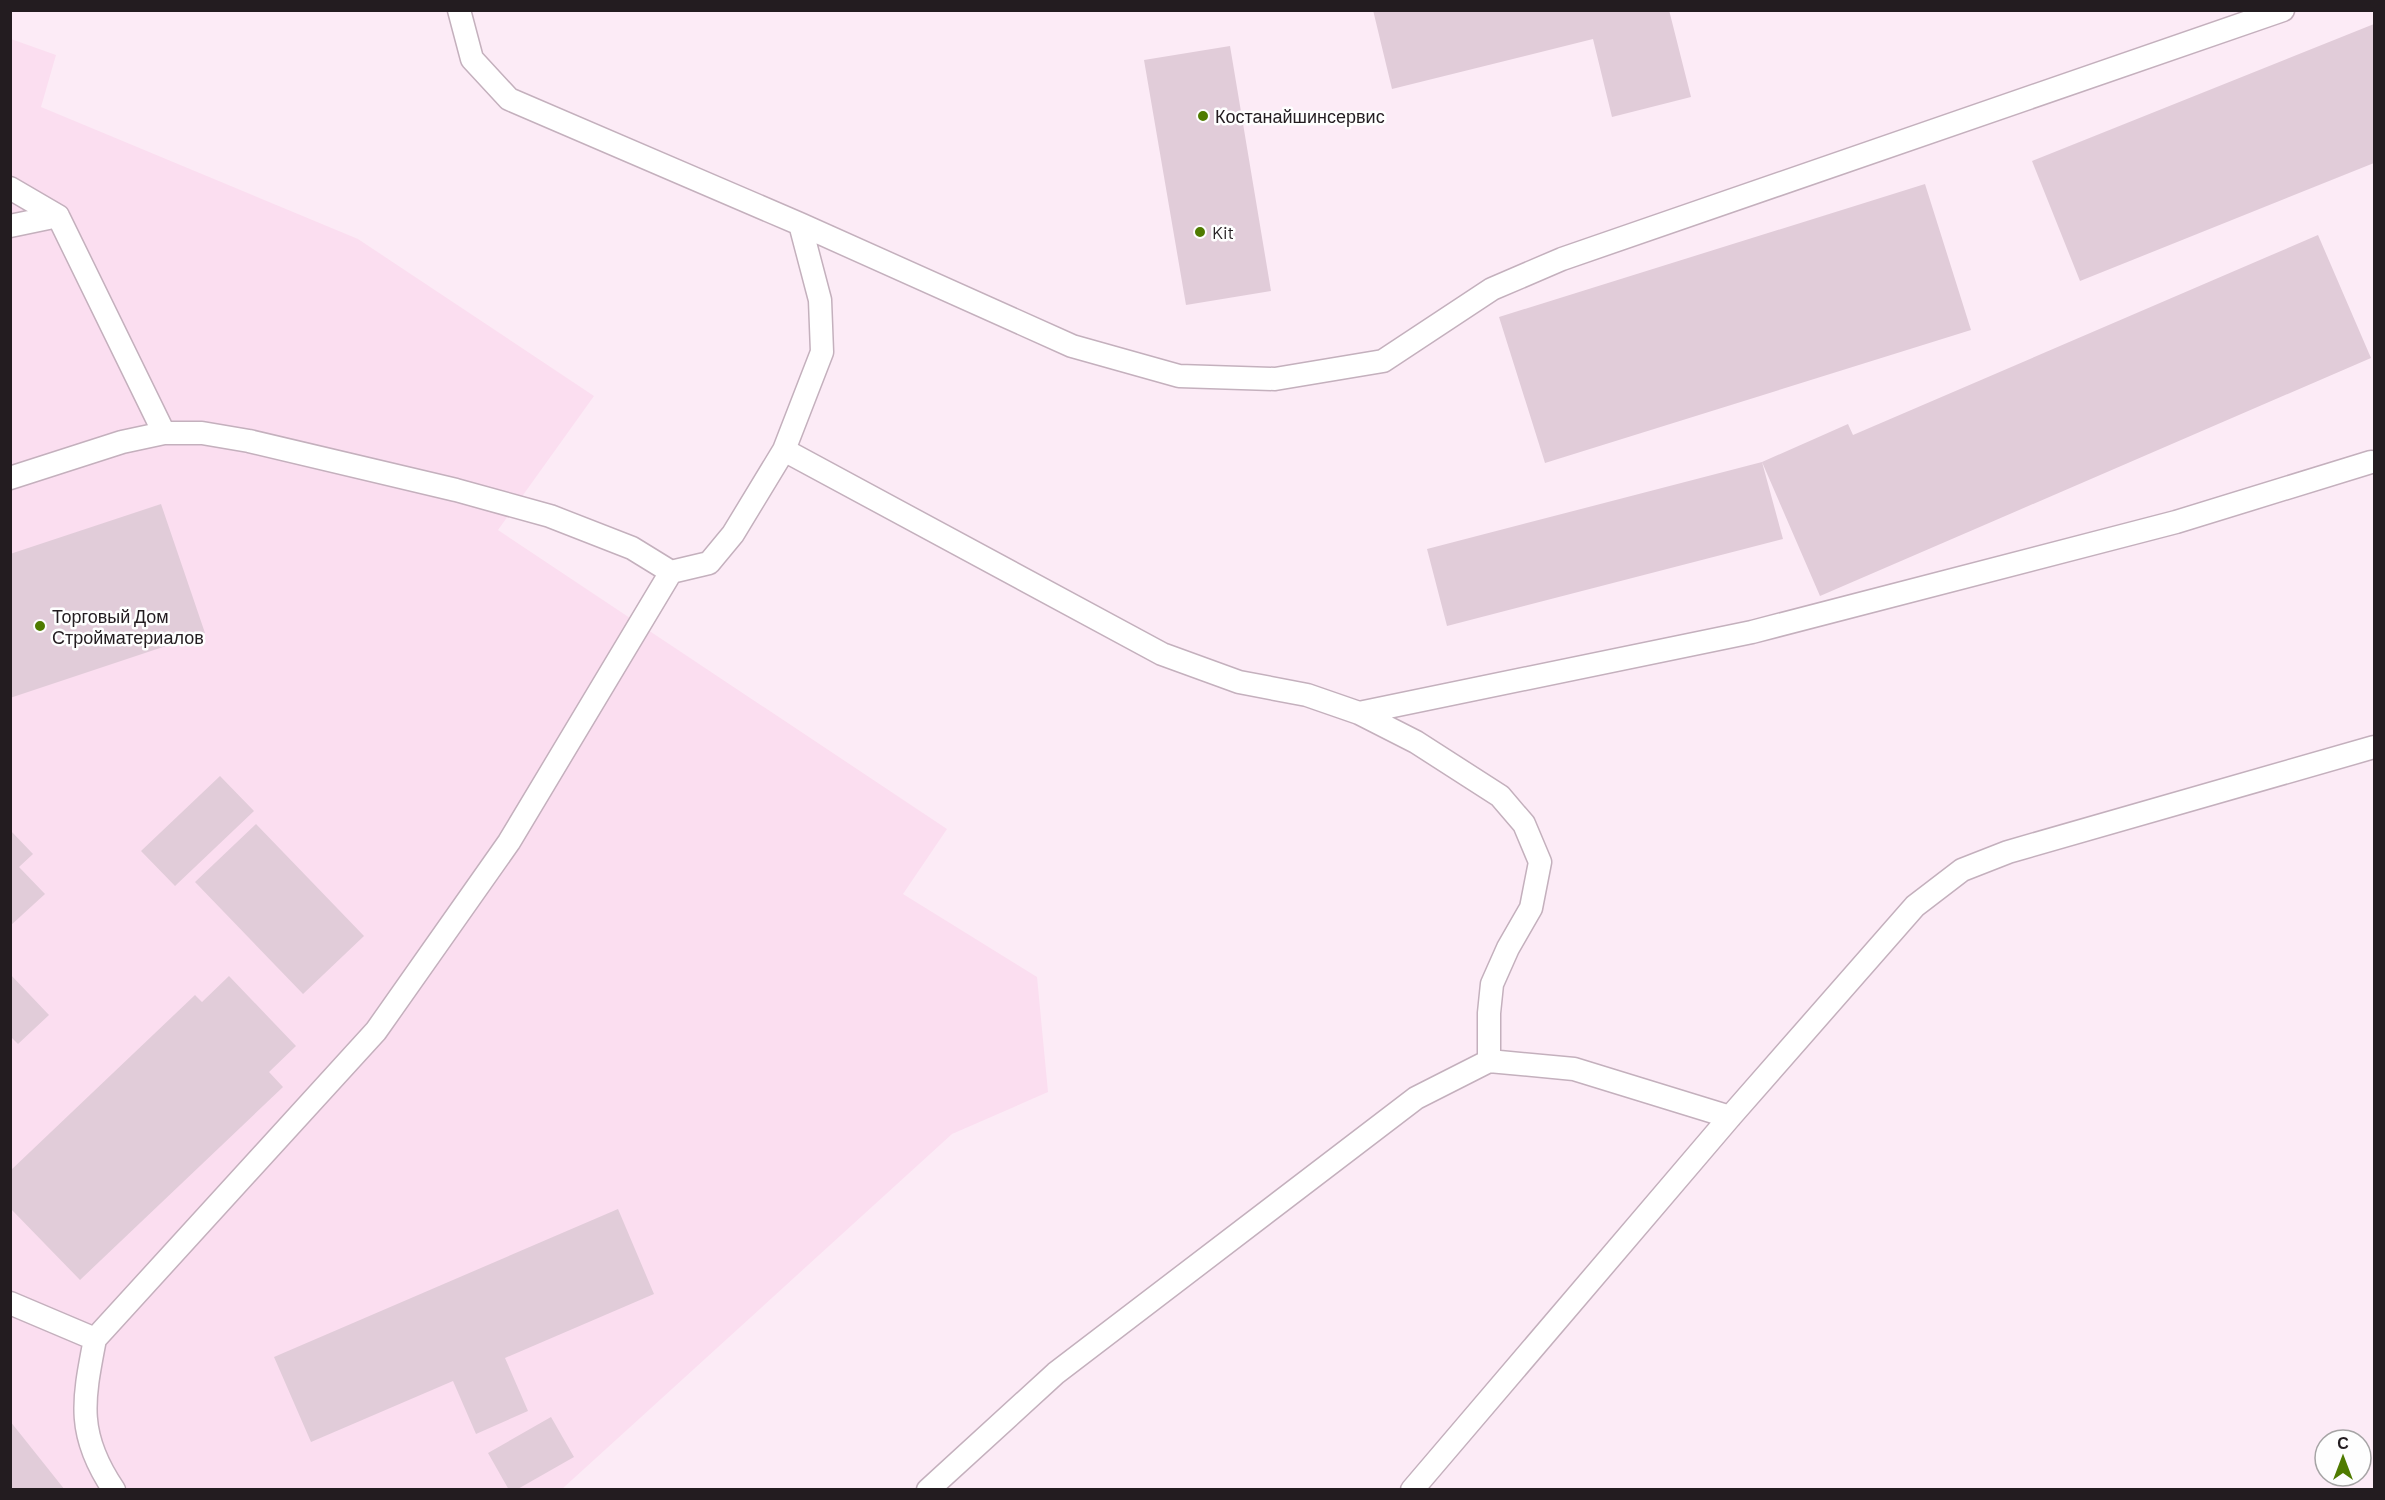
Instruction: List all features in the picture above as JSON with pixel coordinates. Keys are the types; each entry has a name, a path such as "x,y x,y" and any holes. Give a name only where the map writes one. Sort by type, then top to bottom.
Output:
{"lane":[{"path":"459,10 472,59 509,99 800,224 1072,346 1179,376 1275,379 1383,361 1492,289 1562,259 2283,10"},
{"path":"10,188 58,216 164,433"},
{"path":"10,226 58,216"},
{"path":"10,478 122,442 164,433 202,433 249,441 466,493 550,516 632,548 671,572 709,563 733,534 784,450 822,352 820,300 800,224"},
{"path":"784,450 1162,654 1239,681 1307,695 1359,713 1416,742 1500,796 1524,824 1540,862 1531,908 1508,948 1492,984 1489,1013 1489,1061"},
{"path":"1359,713 1752,632 2176,522 2372,462"},
{"path":"114,1490 93,1453 84,1416 85,1391 95,1339 376,1031 509,842 671,572"},
{"path":"1412,1490 1730,1117 1915,906 1962,870 2008,852 2374,747"},
{"path":"928,1490 1056,1373 1416,1098 1489,1061 1574,1069 1730,1117"},
{"path":"10,1303 95,1339"}],"shaded area":[{"path":"11,39 56,55 41,107 358,239 594,396 498,530 947,829 903,894 1037,977 1048,1092 952,1134 562,1489 11,1490"}],"building":[{"path":"1373,10 1669,10 1691,97 1612,117 1593,39 1392,89"},
{"path":"2374,24 2374,163 2080,281 2032,161"},
{"path":"1230,46 1271,291 1186,305 1144,60"},
{"path":"1925,184 1971,330 1545,463 1499,317"},
{"path":"2318,235 2371,358 1820,596 1762,462 1848,424 1853,435"},
{"path":"1762,462 1783,539 1447,626 1427,549"},
{"path":"161,504 205,633 10,698 10,554"},
{"path":"220,776 254,811 175,886 141,851"},
{"path":"256,824 364,936 303,994 195,882"},
{"path":"10,830 33,854 19,867 45,894 10,926"},
{"path":"10,974 49,1015 18,1044 10,1036"},
{"path":"229,976 296,1046 269,1072 283,1087 80,1280 10,1208 10,1171 195,995 202,1002"},
{"path":"618,1209 654,1294 505,1358 528,1411 476,1434 453,1381 311,1442 274,1357"},
{"path":"551,1417 574,1457 516,1490 509,1490 488,1453"},
{"path":"10,1421 65,1490 10,1490"}],"place":[{"name":"Костанайшинсервис","path":"1203,116"},
{"name":"Kit","path":"1200,232"},
{"name":"Торговый Дом Стройматериалов","path":"40,626"}]}
